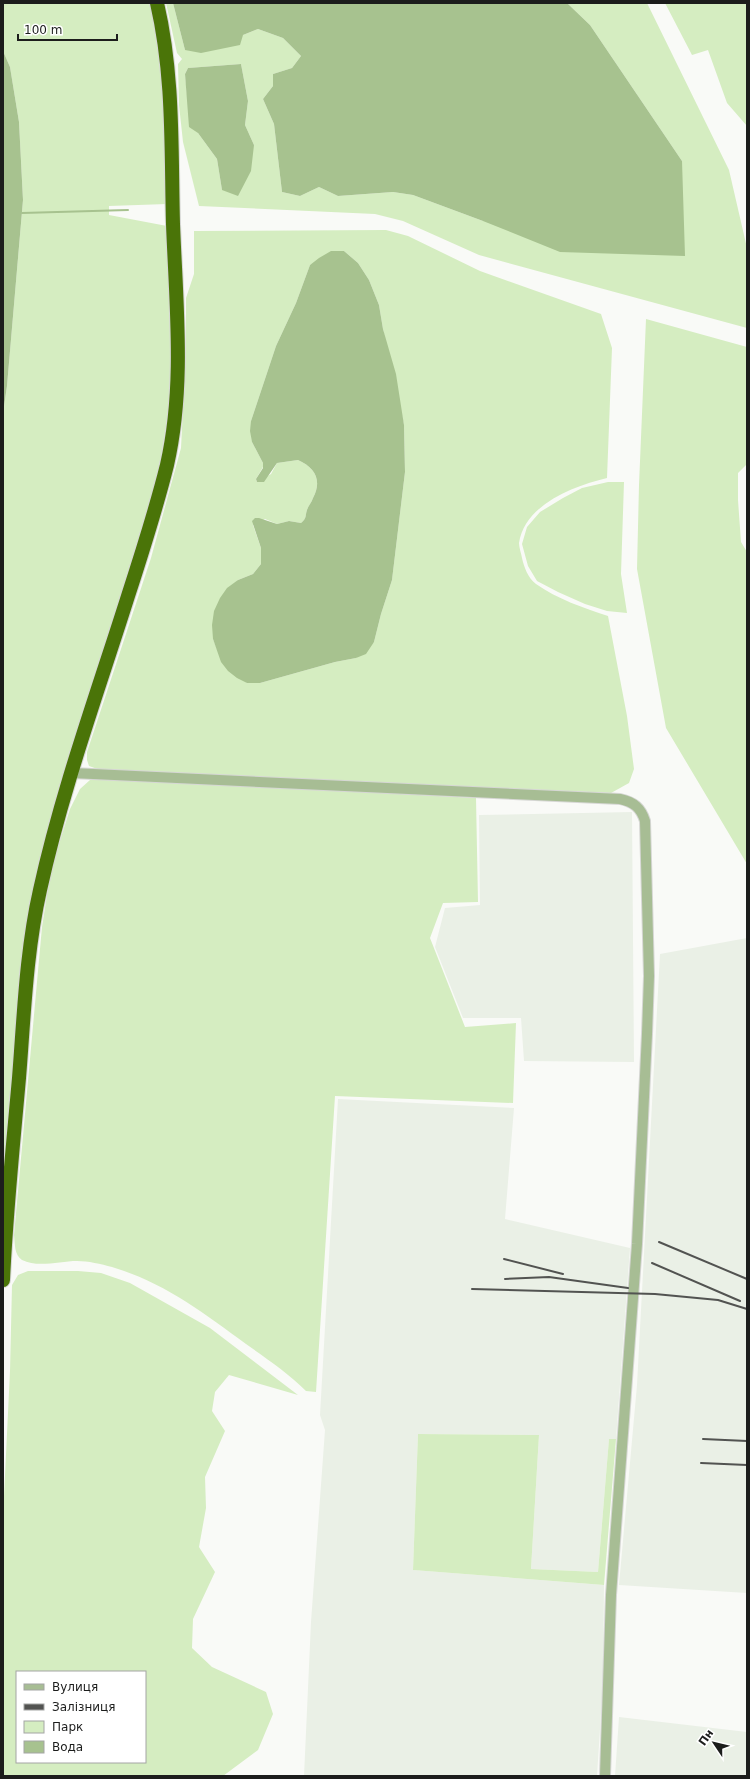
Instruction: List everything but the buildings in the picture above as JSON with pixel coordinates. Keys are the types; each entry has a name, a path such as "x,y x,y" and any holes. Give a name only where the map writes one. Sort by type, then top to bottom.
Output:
{"highway":[{"path":"3,1280 26,990 39,895 53,836 72,773 153,521 167,462 176,400 178,353 171,117 167,58 157,3"}],"street":[{"path":"72,773 620,799 633,803 642,813 645,821 649,976 637,1244 611,1595 605,1776"}],"shaded area":[{"path":"632,812 634,1062 524,1061 521,1018 463,1018 435,947 445,908 480,905 479,815"},
{"path":"747,938 747,1593 619,1585 637,1385 660,954"},
{"path":"338,1099 514,1108 505,1219 630,1248 616,1439 609,1439 598,1572 531,1569 539,1435 418,1434 413,1570 604,1585 603,1682 597,1776 304,1776 311,1622 325,1430 320,1415"},
{"path":"619,1717 747,1732 747,1776 615,1776"}],"green space":[{"path":"3,3 150,3 161,62 167,204 109,206 109,215 167,226 172,355 168,411 158,474 146,523 59,790 48,828 31,903 3,1190 3,413 7,386 23,200 19,122 10,67 3,51"},
{"path":"166,3 173,3 185,50 243,35 258,29 283,38 301,56 292,68 273,74 273,86 263,99 274,124 282,192 300,196 319,187 338,196 393,192 413,195 483,221 682,161 590,25 567,3 647,3 729,170 747,248 747,328 479,255 403,221 375,214 199,206 183,142 179,105 178,64 182,59 177,53","holes":["241,64 248,101 245,125 254,145 222,190 217,159 198,133 187,95 185,74 188,68"]},
{"path":"665,3 747,3 747,126 727,103 708,50 692,55"},
{"path":"386,230 408,236 480,271 601,314 612,348 607,478 594,481 566,492 541,507 523,529 519,545 525,569 536,584 562,599 608,616 627,716 634,769 629,783 611,793 103,771 89,766 87,752 151,558 181,448 186,348 186,298 194,274 194,231","holes":["344,251 358,263 369,280 379,305 404,425 405,472 392,580 374,642 356,658 335,662 260,683 247,683 217,649 213,639 238,580 253,574 261,564 261,548 253,525 265,519 277,524 289,521 301,523 305,518 317,486 316,476 313,471 298,460 277,463 271,474 257,482 256,479 263,467 263,463 252,442 251,421 276,346 296,303 310,265"]},
{"path":"646,319 747,347 747,464 738,473 738,500 741,542 747,552 747,864 666,728 637,569"},
{"path":"608,482 624,482 621,574 627,613 607,611 585,604 537,581 528,566 522,544 527,527 540,512 582,488"},
{"path":"114,779 476,798 478,902 443,903 430,938 465,1027 516,1023 513,1103 335,1096 316,1392 306,1391 277,1366 215,1321 149,1281 131,1273 90,1262 77,1261 35,1264 22,1260 16,1252 14,1235 42,927 51,869 70,809 80,789 90,780"},
{"path":"28,1271 78,1271 101,1273 130,1283 210,1328 298,1395 229,1375 215,1392 212,1411 225,1431 205,1477 206,1508 199,1547 215,1572 193,1619 192,1648 212,1667 266,1692 273,1714 258,1750 223,1776 3,1776 3,1517 10,1371 12,1285 18,1275"},
{"path":"418,1434 539,1435 531,1569 598,1572 609,1439 616,1439 604,1585 413,1570"}],"water":[{"path":"173,3 567,3 590,25 682,161 685,256 560,252 413,195 393,192 338,196 319,187 300,196 282,192 274,124 263,99 273,86 273,74 292,68 301,56 283,38 258,29 243,35 240,45 201,53 185,50"},
{"path":"3,51 10,67 19,122 23,200 7,386 3,413"},
{"path":"241,64 248,101 245,125 254,145 251,171 238,196 222,190 217,159 198,133 189,127 185,74 188,68"},
{"path":"331,251 344,251 358,263 369,280 379,305 383,329 396,374 404,425 405,472 392,580 374,642 366,654 356,658 335,662 260,683 247,683 228,671 221,662 213,639 212,625 214,611 227,588 238,580 253,574 261,564 261,548 252,521 255,518 259,518 277,524 289,521 301,523 305,518 316,492 316,476 309,467 298,460 277,463 264,482 257,482 256,479 263,468 263,463 252,442 250,431 251,421 276,346 296,303 310,265"}],"waterway":[{"path":"22,213 128,210"}],"railway":[{"path":"659,1242 747,1279"},
{"path":"504,1259 563,1274"},
{"path":"652,1263 740,1301"},
{"path":"505,1279 549,1277 628,1288"},
{"path":"472,1289 655,1294 718,1300 747,1309"},
{"path":"703,1439 747,1441"},
{"path":"701,1463 747,1465"}]}
